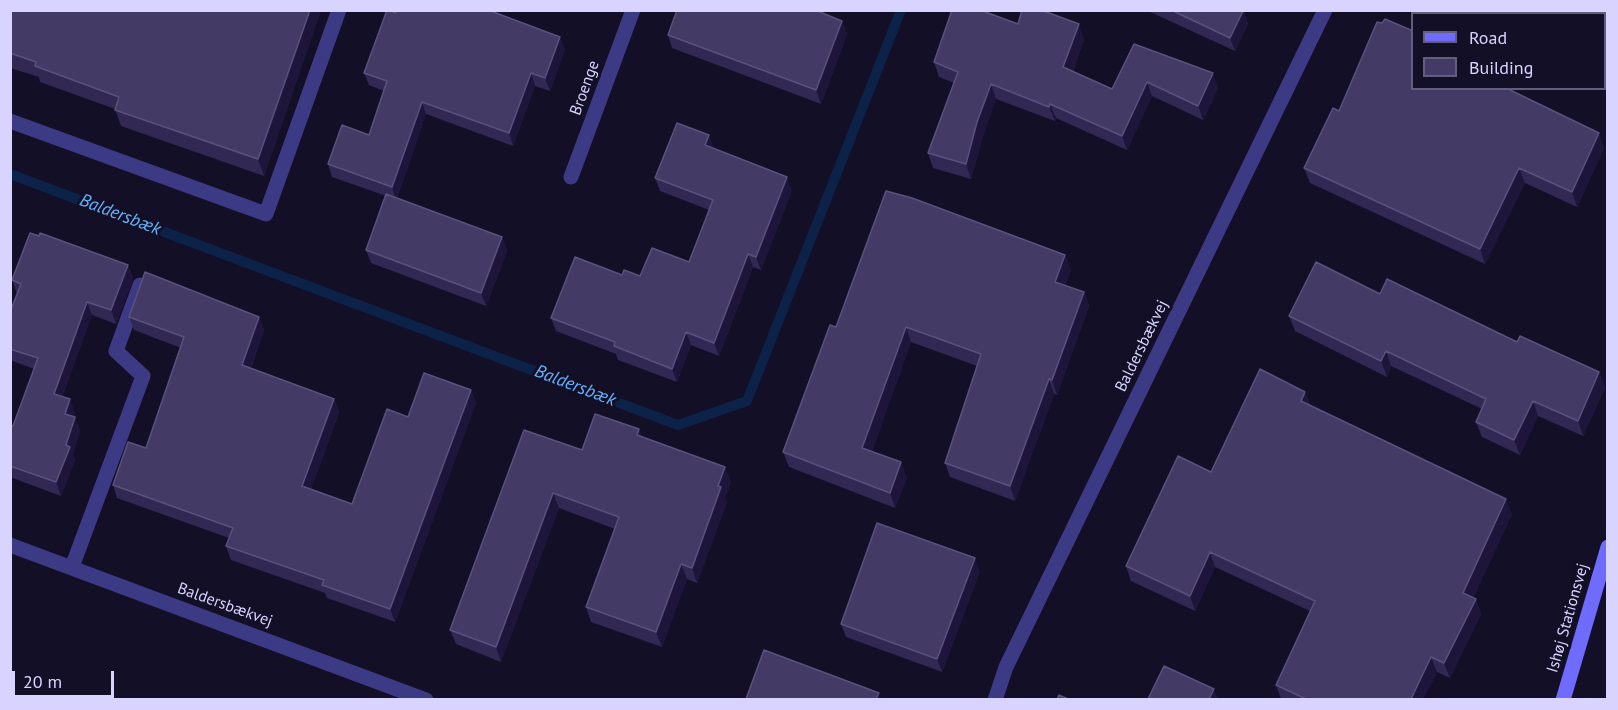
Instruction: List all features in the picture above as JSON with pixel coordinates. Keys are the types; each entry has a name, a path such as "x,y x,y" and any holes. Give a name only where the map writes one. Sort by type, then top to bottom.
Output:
{"main road":[{"name":"Ishøj Stationsvej","path":"1563,699 1608,547"}],"street":[{"path":"10,121 266,214 339,10"},
{"name":"Baldersbækvej","path":"995,699 1006,667 1325,10"},
{"name":"Broenge","path":"571,177 628,12"},
{"path":"72,567 143,376 116,351 140,285"},
{"name":"Baldersbækvej","path":"10,545 426,699"}],"building":[{"path":"10,10 310,10 258,159 115,110 119,97 35,66 36,62 10,53"},
{"path":"387,10 396,13 396,10 488,10 560,37 545,78 531,73 509,133 422,102 392,187 328,164 342,125 369,135 387,81 364,73"},
{"path":"677,10 815,10 842,21 816,90 668,35"},
{"path":"952,10 980,10 1018,24 1022,10 1041,10 1079,24 1063,67 1112,89 1134,44 1213,73 1198,106 1147,82 1122,136 1050,104 1049,107 991,84 977,122 966,164 928,153 958,72 934,62"},
{"path":"1171,10 1243,10 1243,11 1230,38"},
{"path":"1568,10 1608,10 1608,47 1606,46 1606,12 1571,12"},
{"path":"1385,19 1411,30 1411,90 1510,90 1599,133 1572,192 1519,168 1480,249 1304,168 1333,108 1339,111 1377,22 1382,23"},
{"path":"677,123 709,135 705,145 787,177 756,257 748,254 714,343 686,332 672,369 614,346 615,342 551,318 575,257 622,275 624,270 640,276 652,248 689,262 713,200 655,178"},
{"path":"886,191 912,198 1065,255 1055,282 1084,292 1010,486 945,463 981,354 906,327 862,448 901,462 890,493 783,452 830,325 836,327"},
{"path":"386,194 502,237 481,293 366,250"},
{"path":"30,233 39,236 40,233 128,265 111,310 87,302 54,394 70,399 65,414 75,417 66,445 70,447 56,482 10,466 10,425 13,426 38,358 10,349 10,312 21,284 12,280"},
{"path":"1316,262 1380,294 1387,279 1517,342 1520,336 1599,372 1578,421 1533,401 1514,440 1476,422 1486,399 1386,351 1381,361 1289,316"},
{"path":"145,272 259,317 242,365 334,399 302,486 352,504 387,409 408,417 424,373 471,390 390,609 322,585 324,580 226,546 233,528 113,485 128,442 146,448 184,337 129,317"},
{"path":"1260,369 1305,392 1301,401 1506,499 1463,593 1476,599 1444,663 1431,657 1411,699 1306,699 1276,685 1315,601 1210,552 1190,596 1126,566 1178,456 1211,472"},
{"path":"595,414 639,429 637,435 725,467 718,486 721,487 692,568 681,564 656,632 586,607 619,517 553,493 496,647 450,630 524,430 582,450"},
{"path":"877,523 975,558 937,659 841,624"},
{"path":"764,650 879,693 876,699 746,699"},
{"path":"1164,666 1214,689 1209,699 1148,699"}],"waterway":[{"name":"Baldersbæk","path":"10,174 678,425 747,401 901,10"}]}
